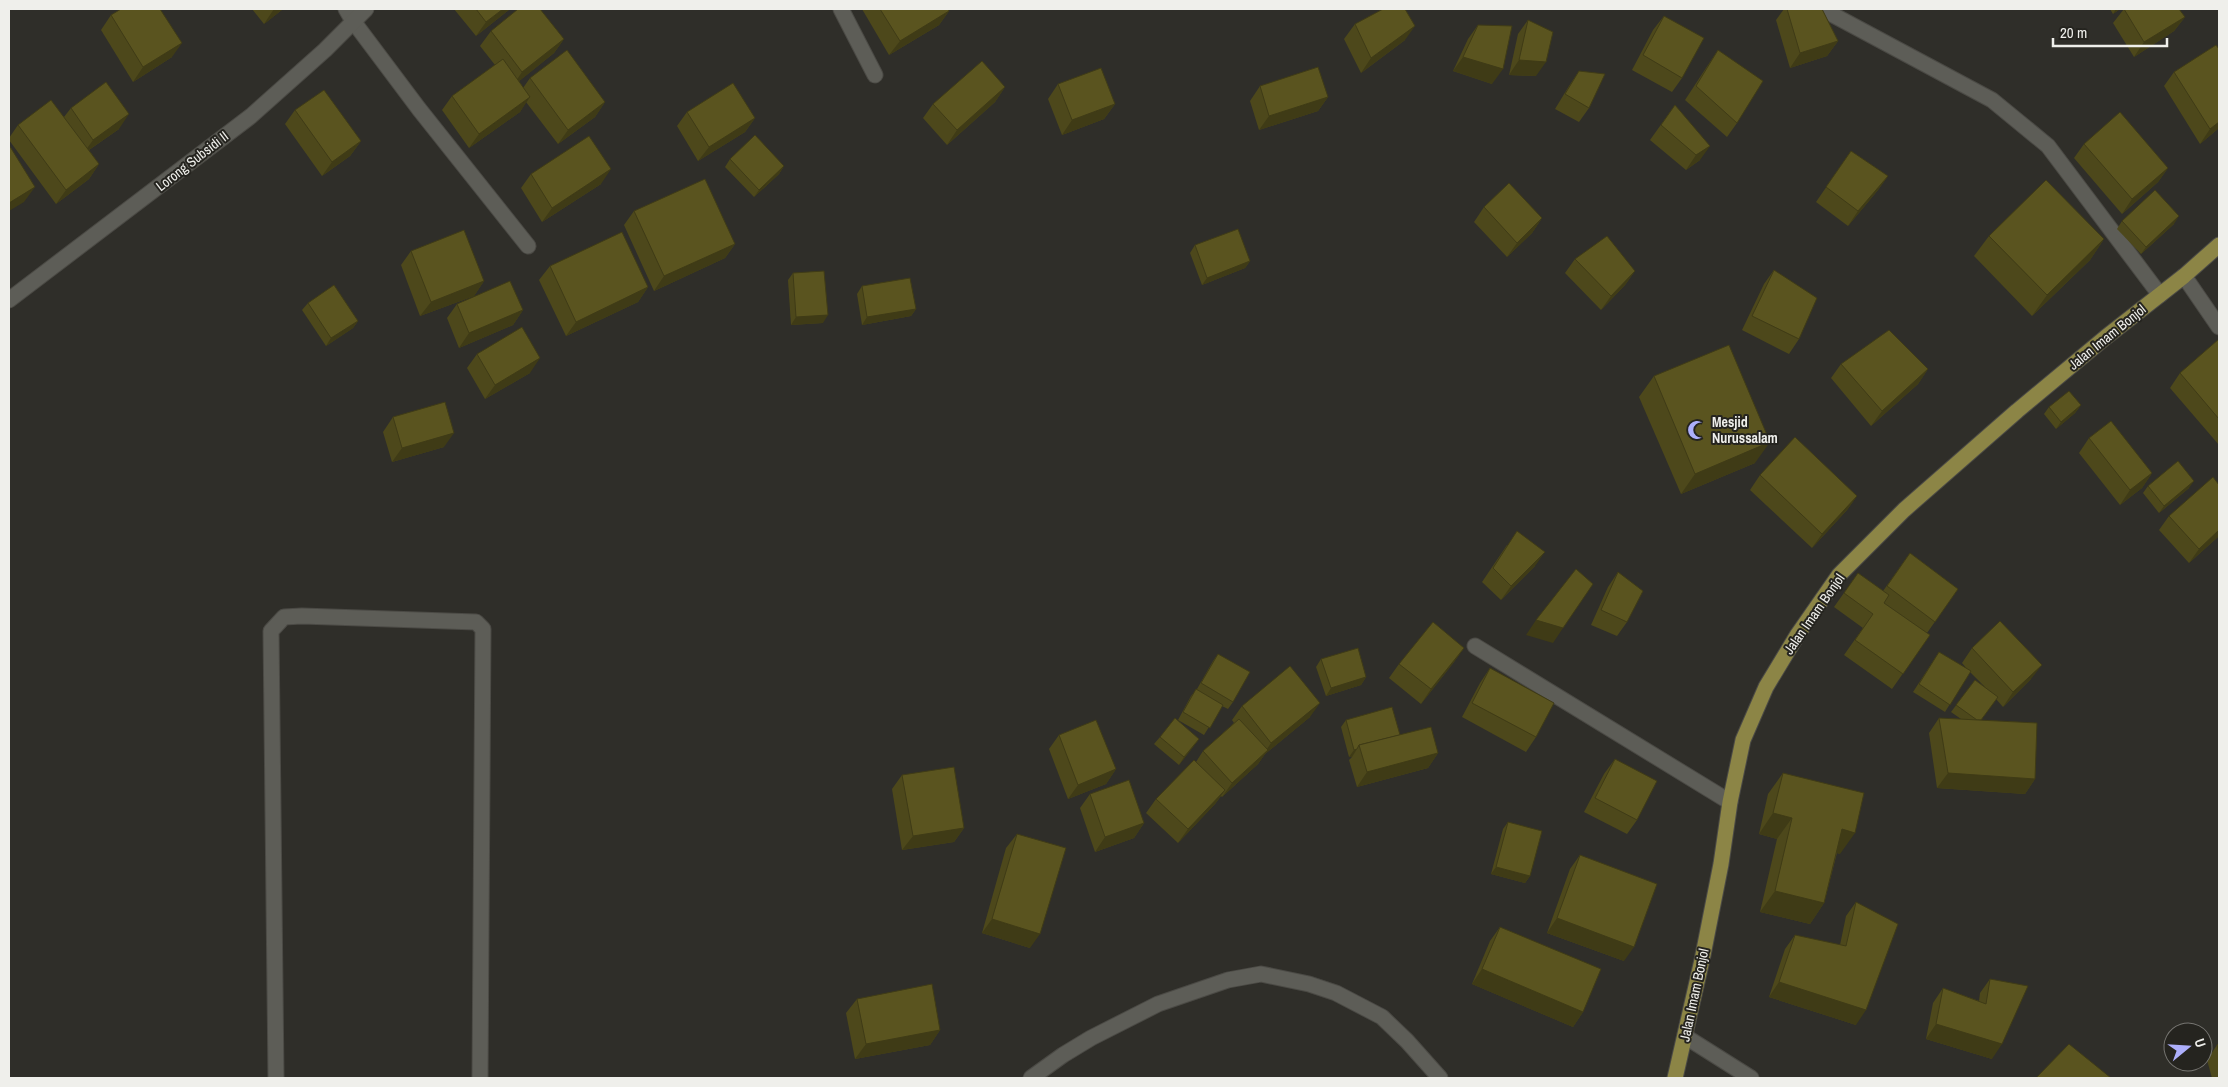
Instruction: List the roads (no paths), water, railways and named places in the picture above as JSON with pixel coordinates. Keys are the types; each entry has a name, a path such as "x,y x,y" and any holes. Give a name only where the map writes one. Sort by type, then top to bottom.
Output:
{"main road":[{"name":"Jalan Imam Bonjol","path":"1675,1078 1686,1037 1719,873 1730,802 1744,740 1766,687 1798,634 1839,575 1904,510 2017,411 2106,337 2184,276 2219,245"}],"street":[{"name":"Lorong Subsidi II","path":"9,300 251,116 325,50 350,15 366,9"},
{"path":"841,9 875,75"},
{"path":"1822,9 1992,100 2048,146 2160,295"},
{"path":"350,15 528,246"},
{"path":"2184,276 2219,327"},
{"path":"276,1078 271,631 284,617 302,616 476,622 483,629 480,1078"},
{"path":"1475,646 1730,802"},
{"path":"1032,1078 1063,1055 1091,1038 1158,1004 1228,980 1261,974 1309,984 1336,994 1382,1017 1407,1041 1440,1078"},
{"path":"1686,1037 1750,1078"}],"place":[{"name":"Mesjid Nurussalam","path":"1697,430"}]}
